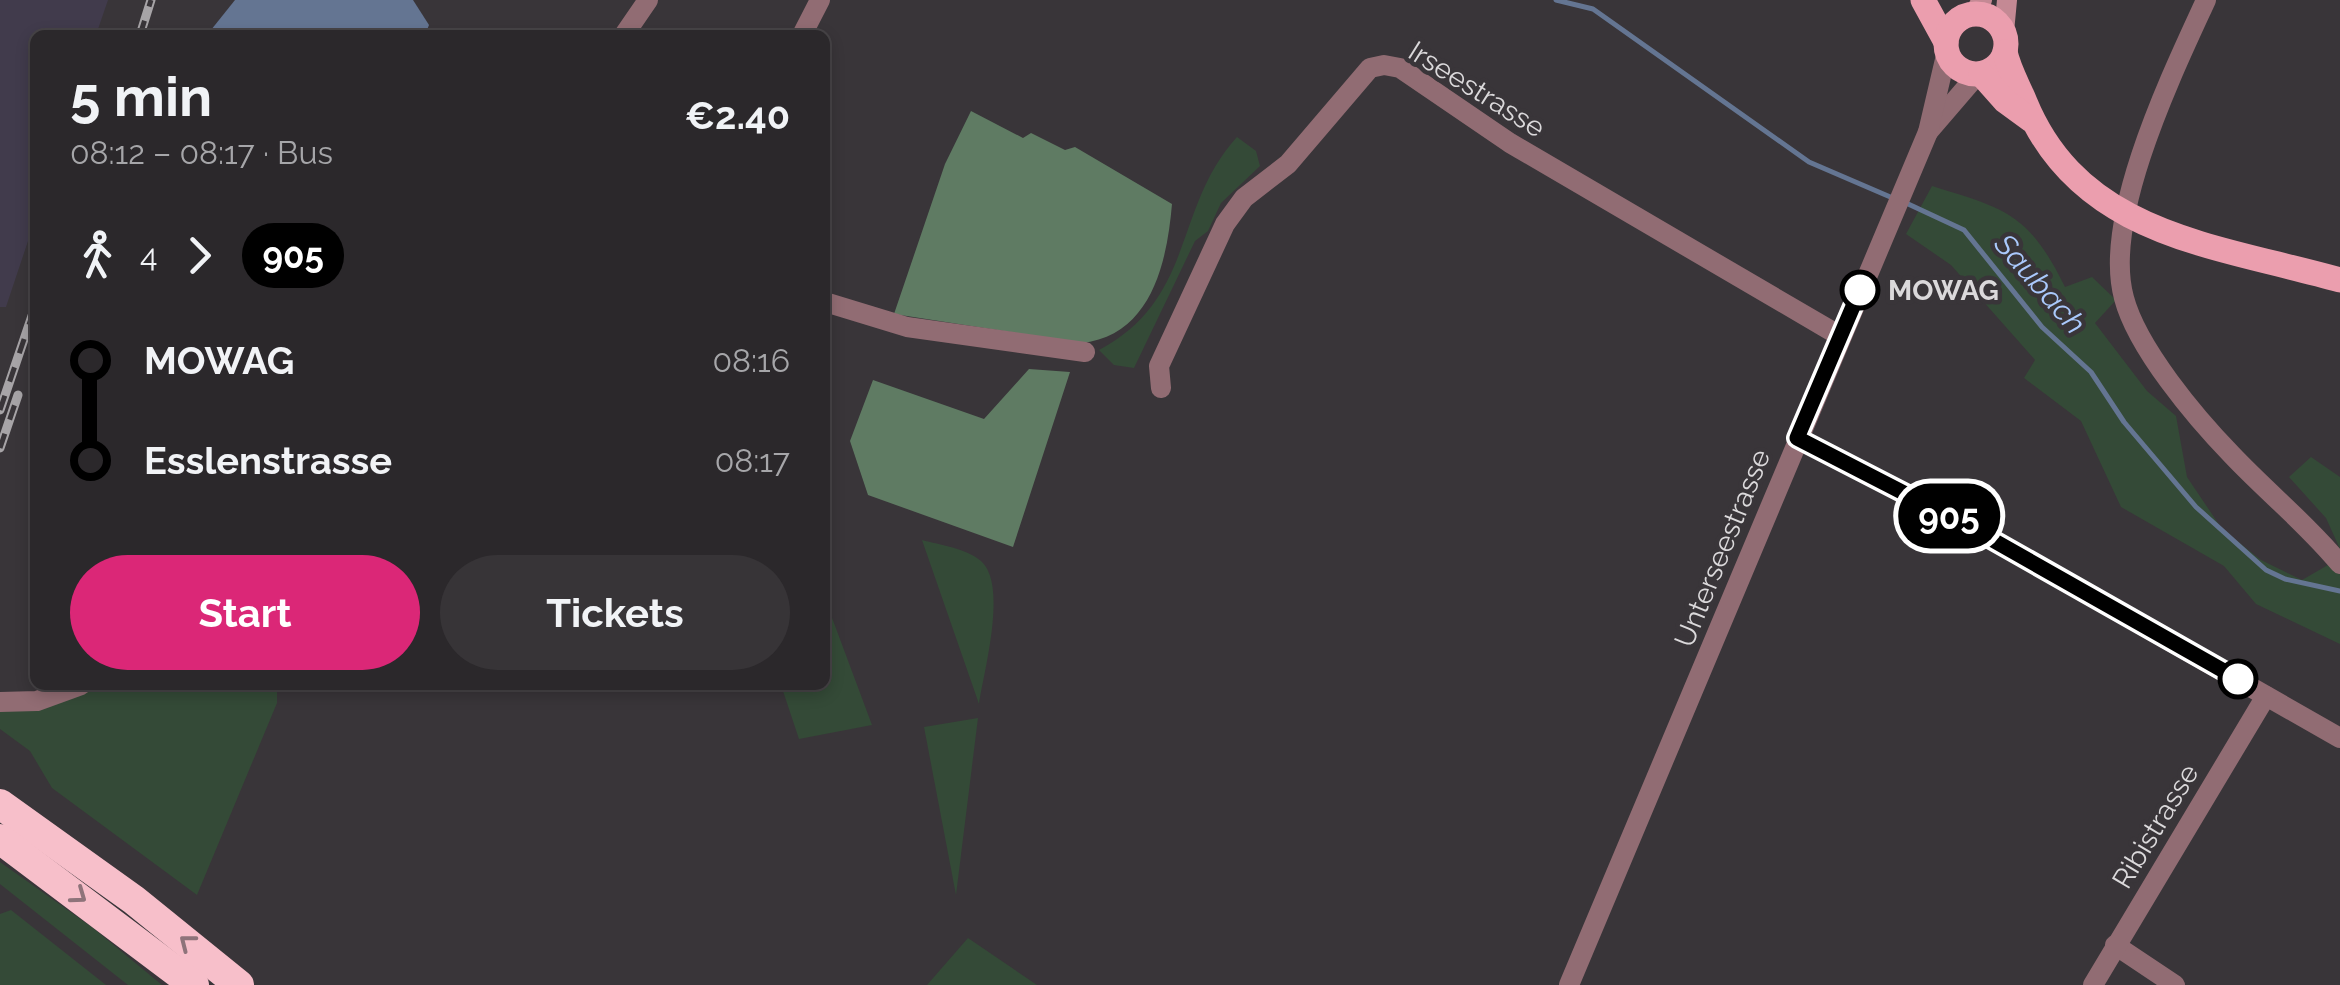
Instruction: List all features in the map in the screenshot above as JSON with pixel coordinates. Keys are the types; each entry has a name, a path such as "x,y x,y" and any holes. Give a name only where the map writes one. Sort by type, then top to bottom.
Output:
{"highway":[{"path":"0,804 120,890 239,985"},
{"path":"0,839 194,985"}],"main road":[{"path":"1923,0 1958,68 1979,74 2031,120"},
{"path":"1944,0 1995,20 2031,120 2062,166 2125,217 2340,280"},
{"path":"1979,74 1997,66 2004,42 2006,0"},
{"path":"1946,47 1953,25 1975,10"}],"street":[{"path":"627,30 648,0"},
{"path":"805,30 820,0"},
{"path":"2206,0 2172,74 2125,217 2118,266 2124,301 2146,344 2231,455 2313,531 2340,564"},
{"name":"Unterseestrasse","path":"1570,985 1928,132 1946,47"},
{"name":"Irseestrasse","path":"1162,388 1160,366 1226,224 1244,198 1288,164 1370,68 1384,65 1400,68 1510,143 1840,336"},
{"name":"Unterseestrasse","path":"1928,132 1979,74"},
{"path":"830,304 907,327 1086,352"},
{"path":"1797,438 1968,526 2340,738"},
{"path":"0,702 38,701 68,690"},
{"name":"Ribistrasse","path":"2093,985 2266,696"},
{"path":"2115,946 2174,985"}],"shaded area":[{"path":"0,0 108,0 98,30 30,30 30,235 6,307 0,307"}],"green space":[{"path":"971,111 1023,138 1031,133 1065,150 1075,147 1172,204 1166,250 1151,293 1124,327 1081,343 894,314 945,164"},
{"path":"1237,137 1256,151 1260,166 1221,203 1208,231 1195,241 1134,368 1114,365 1099,350 1130,329 1152,305 1168,279 1202,193"},
{"path":"1932,186 1979,201 2013,218 2040,244 2065,287 2092,277 2116,300 2095,323 2147,391 2176,416 2187,477 2222,529 2261,560 2302,580 2340,558 2340,644 2256,604 2224,566 2121,507 2081,421 2024,378 2035,360 1951,265 1906,234"},
{"path":"1029,369 1070,372 1013,547 868,495 850,441 873,380 984,419"},
{"path":"2311,457 2340,477 2340,549 2326,518 2289,477"},
{"path":"922,540 968,553 981,561 989,573 994,608 979,704"},
{"path":"830,612 872,725 799,739 783,690 830,690"},
{"path":"92,690 277,690 277,703 197,895 52,788 30,751 0,729 0,711 41,709"},
{"path":"978,718 956,895 924,727"},
{"path":"0,862 93,928 162,985 128,985 0,884"},
{"path":"11,910 106,985 0,985 0,914"},
{"path":"968,938 1037,985 927,985"}],"water":[{"path":"235,0 413,0 429,25 427,30 211,30"}],"waterway":[{"name":"Saubach","path":"1556,0 1593,9 1809,162 1895,199"},
{"name":"Saubach","path":"1906,203 1964,230 2042,327 2091,372 2124,422 2196,507 2266,570 2285,579 2340,591"}],"railway":[{"path":"142,30 151,0"},
{"path":"0,410 30,322"},
{"path":"0,448 18,395"}],"bus line":[{"name":"905","path":"1860,290 1797,438 1968,526 2238,679"}],"place":[{"name":"MOWAG","path":"1860,290"}]}
